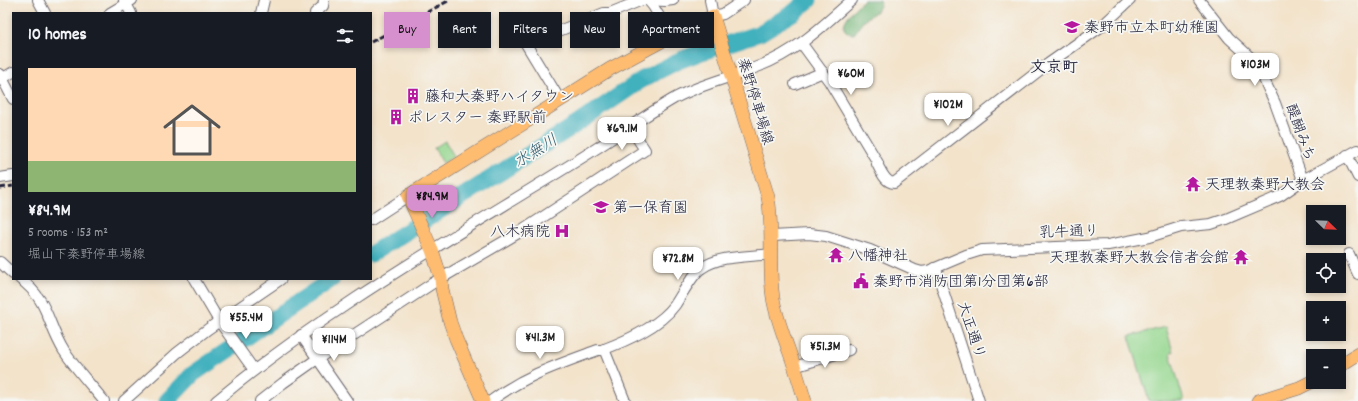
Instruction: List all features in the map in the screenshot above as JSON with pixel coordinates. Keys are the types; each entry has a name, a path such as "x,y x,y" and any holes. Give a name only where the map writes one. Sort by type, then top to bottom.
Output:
{"main road":[{"name":"秦野停車場線","path":"714,20 768,197 772,236 771,254 773,298 805,401"},
{"path":"483,401 454,334 441,278 431,248 409,199 560,100 610,69 649,48"},
{"path":"1346,362 1358,354"},
{"path":"1258,401 1306,384"}],"street":[{"path":"38,0 44,12"},
{"path":"261,12 264,0"},
{"path":"316,12 323,6 324,0"},
{"path":"560,100 526,44 604,13 610,13 645,0 673,0"},
{"path":"645,0 654,6 657,12"},
{"path":"710,0 712,12"},
{"path":"714,20 744,0"},
{"path":"216,401 252,366 431,248 675,98 730,72 770,61 802,44 852,0"},
{"path":"802,44 823,72 878,163 877,164 887,181 894,183 1045,66 1102,26 1130,0"},
{"name":"醍醐みち","path":"1199,0 1229,38 1252,59 1261,73 1275,103 1303,180"},
{"path":"112,12 128,4"},
{"path":"12,72 1,77 12,97"},
{"path":"795,84 823,72"},
{"path":"260,401 282,383 441,278 520,232 645,150 630,127"},
{"name":"乳牛通り","path":"772,236 809,234 826,236 870,250 922,272 982,250 1108,245 1149,237 1181,227 1211,224 1226,219 1280,196 1303,180 1358,150"},
{"path":"1347,155 1358,177"},
{"path":"0,178 12,176"},
{"path":"372,219 409,199"},
{"path":"491,401 504,391 532,375 604,349 637,335 674,307 701,268 723,259 771,254"},
{"path":"1349,254 1358,274"},
{"path":"0,262 12,273"},
{"name":"大正通り","path":"934,268 937,272 979,401"},
{"path":"21,280 36,292 45,308 63,350 104,401"},
{"path":"195,280 222,325 252,366"},
{"path":"124,401 177,353 222,325 280,280"},
{"path":"301,335 347,401"},
{"path":"604,349 625,401"},
{"path":"794,367 849,350"}],"green space":[{"path":"864,0 880,0 881,4 877,10 860,25 854,34 847,32 844,28 847,18"},
{"path":"445,141 454,156 443,163 434,148"},
{"path":"1166,327 1173,352 1170,353 1184,401 1149,401 1129,336"}],"waterway":[{"name":"水無川","path":"372,253 577,124 643,79 678,61 760,33 794,12 809,0"},
{"name":"水無川","path":"167,401 193,374 331,280"}],"railway":[{"path":"372,41 450,0"},
{"path":"0,188 12,186"}],"place":[{"name":"秦野市立本町幼稚園","path":"1072,27"},
{"name":"藤和大秦野ハイタウン","path":"413,96"},
{"name":"ポレスター 秦野駅前","path":"396,117"},
{"name":"天理教秦野大教会","path":"1193,184"},
{"name":"第一保育園","path":"601,207"},
{"name":"八木病院","path":"562,231"},
{"name":"八幡神社","path":"836,255"},
{"name":"天理教秦野大教会信者会館","path":"1241,257"},
{"name":"秦野市消防団第1分団第6部","path":"861,281"}],"district":[{"name":"文京町","path":"1054,66"}]}
